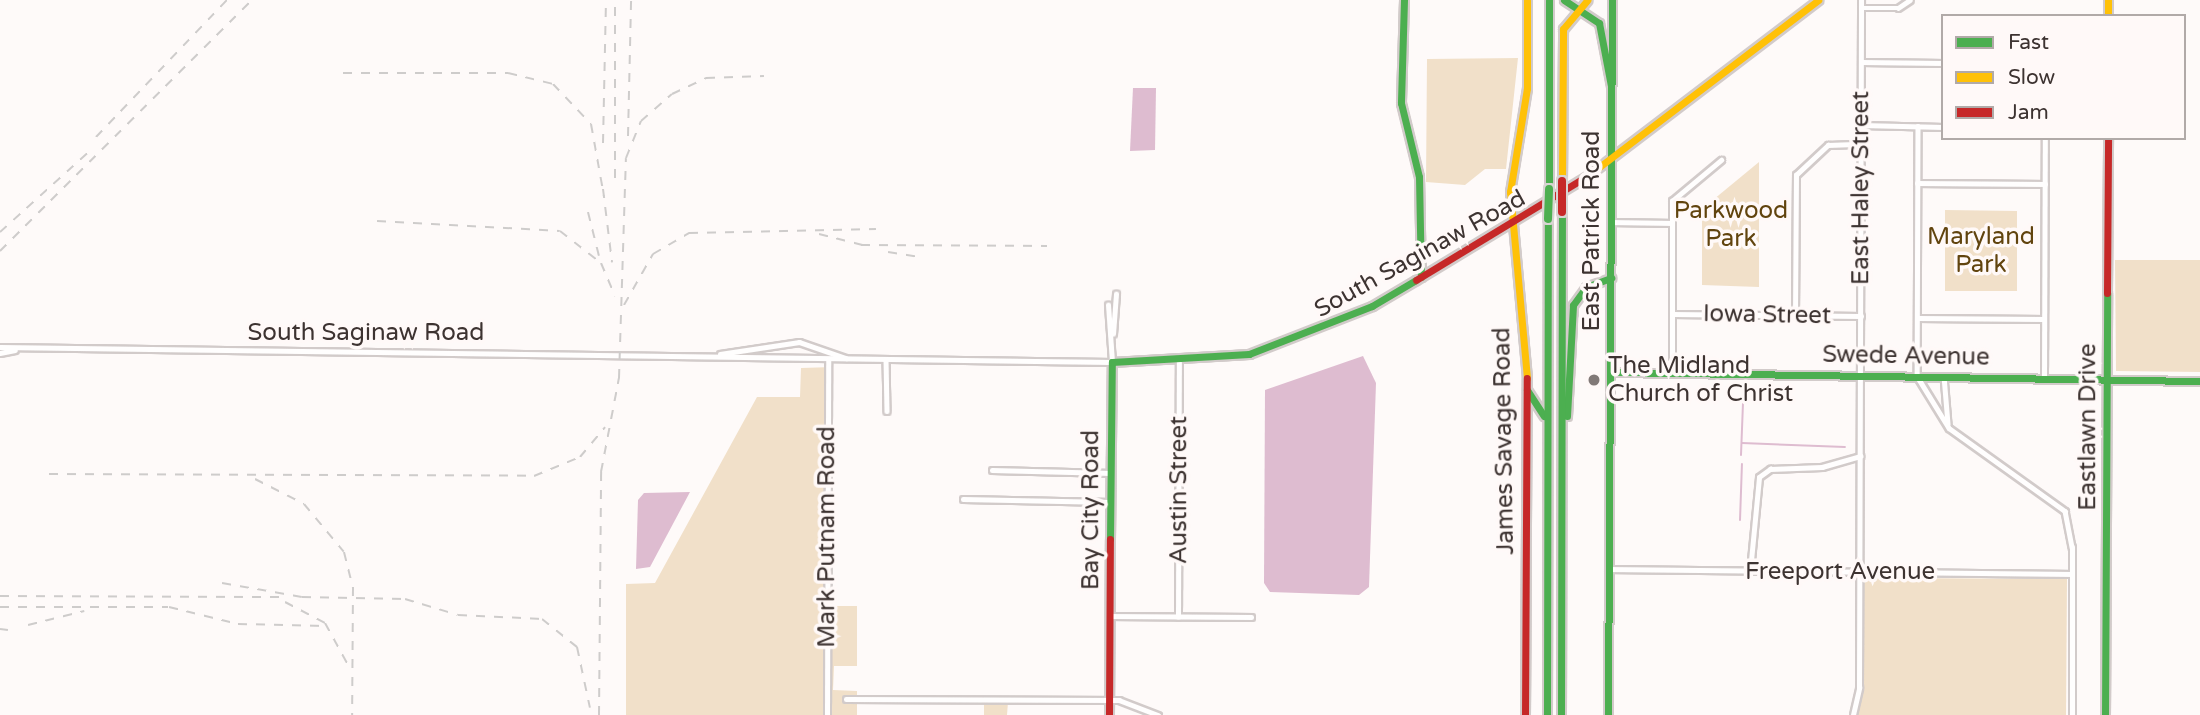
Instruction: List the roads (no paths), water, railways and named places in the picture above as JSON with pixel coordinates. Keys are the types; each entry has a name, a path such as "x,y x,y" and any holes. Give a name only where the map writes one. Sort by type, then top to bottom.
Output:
{"main road":[{"path":"1404,0 1401,103 1419,177 1420,277"},
{"name":"James Savage Road","path":"1525,715 1527,390 1511,227 1510,180 1527,88 1527,0"},
{"path":"1547,715 1549,0"},
{"path":"1564,0 1585,2 1597,19 1609,50"},
{"path":"1609,50 1612,0"},
{"name":"South Saginaw Road","path":"1112,362 1179,363 1287,344 1420,277 1511,227 1611,161 1818,0"},
{"path":"1561,715 1563,27 1585,2"},
{"name":"East Patrick Road","path":"1608,715 1611,372 1609,50"},
{"name":"Eastlawn Drive","path":"2105,715 2108,140"},
{"path":"1561,503 1573,305 1587,286 1611,278"},
{"name":"Bay City Road","path":"1109,715 1112,362"},
{"name":"Swede Avenue","path":"1611,372 2200,381"},
{"path":"1527,390 1543,408 1548,449"}],"street":[{"name":"East Haley Street","path":"1853,715 1859,688 1861,0"},
{"path":"1861,8 1898,8 1910,0"},
{"path":"1861,62 1941,63"},
{"path":"1861,125 1941,127"},
{"path":"1918,126 1917,376 1949,428 2065,511 2072,574 2072,715"},
{"path":"2044,377 2045,140"},
{"path":"1795,316 1796,175 1828,145 1861,144"},
{"path":"1672,373 1674,196 1721,160"},
{"path":"1917,183 2045,184"},
{"path":"1611,222 1672,223"},
{"path":"1112,342 1116,294"},
{"name":"Bay City Road","path":"1108,305 1112,362"},
{"name":"Iowa Street","path":"1672,314 1861,316"},
{"path":"1918,318 2045,319"},
{"name":"South Saginaw Road","path":"716,355 799,341 848,359"},
{"name":"South Saginaw Road","path":"0,347 16,350 716,355 828,360 1112,362"},
{"name":"South Saginaw Road","path":"0,353 16,350"},
{"path":"886,359 887,411"},
{"name":"Mark Putnam Road","path":"827,715 828,360"},
{"name":"Austin Street","path":"1178,617 1179,363"},
{"path":"1944,376 1949,428"},
{"path":"1750,571 1759,477 1770,469 1822,467 1860,456"},
{"path":"992,470 1111,473"},
{"path":"964,499 1110,502"},
{"name":"Freeport Avenue","path":"1608,569 2072,574"},
{"path":"1110,617 1251,617"},
{"path":"846,699 1109,701 1158,715"}],"waterway":[{"path":"1741,455 1743,402"},
{"path":"1742,443 1845,447"},
{"path":"1740,520 1742,464"}],"railway":[{"path":"96,137 227,0"},
{"path":"0,251 252,0"},
{"path":"603,143 606,0"},
{"path":"615,0 615,178"},
{"path":"628,136 631,0"},
{"path":"343,73 508,73 553,84 591,124 604,196"},
{"path":"599,715 601,472 619,378 626,158 641,121 672,94 706,78 764,76"},
{"path":"0,232 93,148"},
{"path":"603,189 612,262"},
{"path":"588,212 599,256"},
{"path":"377,221 560,231 601,263 615,296"},
{"path":"624,305 653,254 689,233 876,229"},
{"path":"819,234 870,247"},
{"path":"861,245 1047,246"},
{"path":"888,252 920,257"},
{"path":"49,474 534,476 580,457 605,427"},
{"path":"255,479 304,504 344,552 353,587 352,715"},
{"path":"222,583 302,597 405,599 458,615 542,619 577,647 590,708"},
{"path":"0,596 281,597"},
{"path":"285,602 325,623 348,665"},
{"path":"0,607 168,607"},
{"path":"169,607 238,624 325,626"},
{"path":"28,625 84,611"},
{"path":"0,629 8,630"}],"place":[{"name":"The Midland Church of Christ","path":"1594,380"}],"park label":[{"name":"Parkwood Park","path":"1731,225"},
{"name":"Maryland Park","path":"1981,251"}]}
